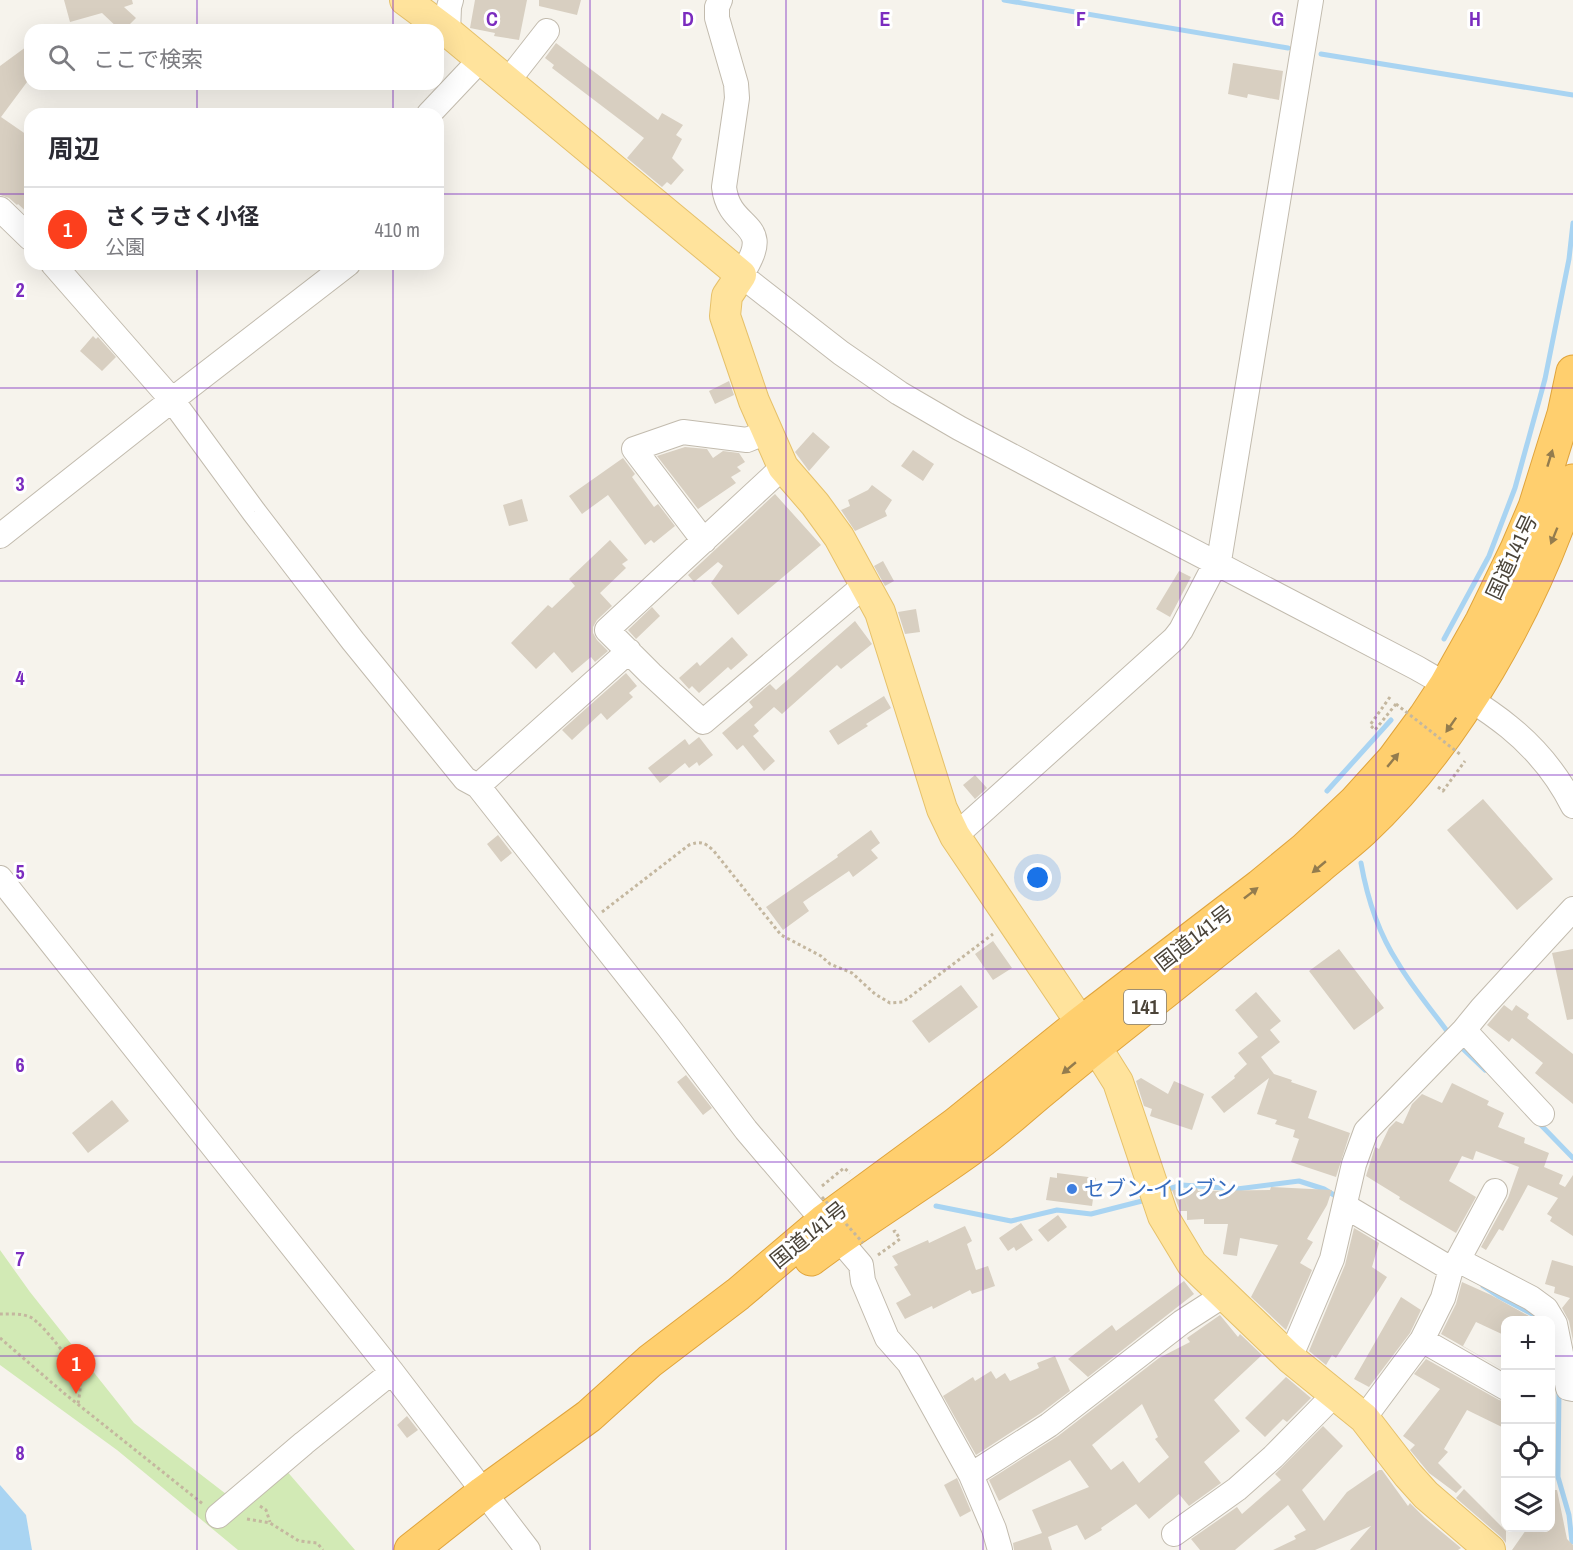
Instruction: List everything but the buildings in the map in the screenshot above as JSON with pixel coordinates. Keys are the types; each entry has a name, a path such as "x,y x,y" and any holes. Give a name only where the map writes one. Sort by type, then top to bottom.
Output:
{"highway":[{"name":"国道141号","path":"411,1550 483,1493 589,1416 650,1361 738,1293 837,1225 956,1124 1263,915 1361,832 1418,770 1458,692 1482,621 1535,507 1564,414 1573,372"},
{"name":"国道141号","path":"1088,1035 1122,994 1305,849 1355,802 1458,692 1509,630 1547,554 1573,481"}],"main road":[{"path":"405,0 437,24"},
{"path":"444,29 741,274 727,296 725,316 754,400 783,467 815,504 839,537 866,584 880,612 942,809 955,836 1118,1082 1163,1216 1192,1264 1290,1358 1364,1418 1408,1475 1480,1547"}],"street":[{"path":"448,32 448,7 451,0"},
{"path":"955,836 1174,639 1217,562 1222,546 1311,0"},
{"path":"716,2 717,18 737,99 724,187 725,198 736,216 752,230 755,241 749,262 741,274 841,352 899,393 1038,470 1217,562 1458,692 1509,725 1524,739 1545,761 1573,806"},
{"path":"507,82 547,31"},
{"path":"435,108 480,60"},
{"path":"0,208 24,232"},
{"path":"58,270 172,400 353,641 465,779 478,786 746,1130 837,1225 861,1265 863,1281 888,1338 909,1363 971,1475 994,1529 1000,1550"},
{"path":"0,536 340,270"},
{"path":"704,542 634,448 683,432 747,440 768,432"},
{"path":"783,467 607,630 703,722 866,584"},
{"path":"478,786 629,651"},
{"path":"0,878 392,1372 528,1550"},
{"path":"1290,1358 1332,1259 1354,1164 1366,1131 1464,1030 1573,909"},
{"path":"1464,1030 1542,1114"},
{"path":"1364,1418 1422,1340 1443,1298 1455,1265 1495,1191"},
{"path":"1345,1206 1455,1265 1531,1298 1546,1309 1555,1324 1562,1386"},
{"path":"971,1475 1049,1425 1182,1322 1224,1295"},
{"path":"1422,1340 1501,1385"},
{"path":"218,1516 392,1372"},
{"path":"1174,1534 1237,1489 1273,1457 1335,1394"}],"path":[{"path":"1390,696 1370,725 1375,730 1396,704 1461,754 1455,762"},
{"path":"1436,786 1443,791 1465,761"},
{"path":"587,924 688,845 698,842 705,843 712,850 781,935 830,964 852,973 890,1003 903,1002 1011,921"},
{"path":"874,1258 900,1239 895,1232 886,1238"},
{"path":"0,1314 20,1314 32,1318 44,1330 81,1380 78,1404"},
{"path":"0,1338 218,1516 270,1523 294,1539 317,1543 323,1550"}],"green space":[{"path":"0,1250 30,1292 134,1423 239,1504 285,1469 355,1550 238,1550 117,1450 0,1365"}],"water":[{"path":"0,1485 26,1515 32,1550 0,1550"}],"waterway":[{"path":"1004,0 1288,48"},
{"path":"1321,54 1573,95"},
{"path":"1444,639 1489,556 1515,488 1545,379 1569,259 1573,223"},
{"path":"1327,791 1391,720"},
{"path":"1361,863 1370,902 1391,952 1409,981 1447,1031"},
{"path":"1462,1048 1485,1070"},
{"path":"1537,1121 1573,1158"},
{"path":"1165,1190 1182,1185 1237,1189 1299,1181 1324,1189 1339,1198"},
{"path":"936,1206 1011,1221 1057,1210 1091,1214 1142,1201"},
{"path":"1483,1286 1536,1316"},
{"path":"1559,1390 1558,1477 1569,1515 1572,1542"}],"place":[{"name":"セブン-イレブン","path":"1072,1189"},
{"name":"さくラさく小径","path":"76,1394"}]}
